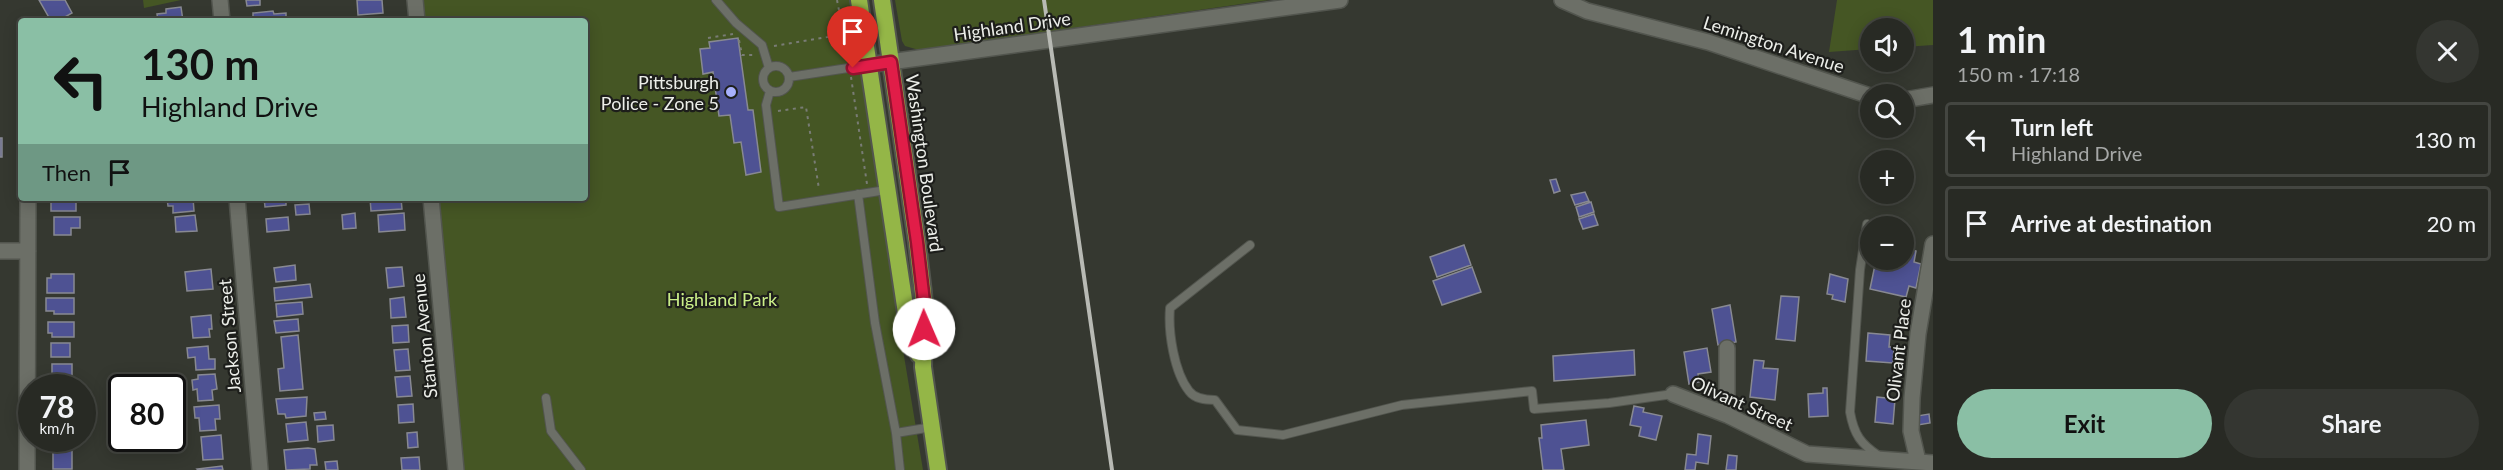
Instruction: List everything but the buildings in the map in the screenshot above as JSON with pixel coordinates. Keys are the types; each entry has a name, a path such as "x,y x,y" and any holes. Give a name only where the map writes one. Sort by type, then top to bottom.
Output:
{"highway":[{"name":"Washington Boulevard","path":"859,0 906,313 923,367 938,470"},
{"name":"Washington Boulevard","path":"882,0 925,310 923,367"}],"street":[{"path":"220,0 222,18"},
{"path":"415,0 417,18"},
{"name":"Highland Drive","path":"868,65 1340,0"},
{"name":"Lemington Avenue","path":"1562,0 1587,11 1708,42 1860,93"},
{"path":"1914,98 1933,95"},
{"path":"27,470 28,201"},
{"name":"Jackson Street","path":"237,201 260,470"},
{"name":"Stanton Avenue","path":"431,201 456,470"},
{"name":"Olivant Place","path":"1925,462 1911,431 1911,412 1918,334 1933,244"},
{"path":"0,251 28,251"},
{"path":"1727,348 1727,415"},
{"name":"Olivant Street","path":"1673,394 1727,415 1807,454 1925,462"}],"lane":[{"path":"716,0 736,23 762,45 769,68 763,78 770,91 778,92 785,88 789,77"},
{"path":"789,77 868,65"},
{"path":"769,68 781,67 789,77"},
{"path":"770,91 766,105 779,207 886,190"},
{"path":"858,194 875,323 896,433 900,470"},
{"name":"Olivant Street","path":"1250,246 1170,308 1169,322 1171,342 1189,392 1201,400 1215,400 1237,430 1283,435 1402,405 1532,391 1534,409 1609,403 1673,394"},
{"path":"1860,270 1850,412 1861,444 1883,459"},
{"path":"546,398 551,431 581,470"},
{"path":"896,433 932,427"}],"path":[{"path":"837,0 850,68 868,193"},
{"path":"708,38 737,35 742,55 749,56"},
{"path":"769,49 774,45 834,36 841,40 853,39"},
{"path":"774,109 775,112 806,107 819,191"}],"green space":[{"path":"143,0 181,0 144,8"},
{"name":"Highland Park","path":"415,0 852,0 892,284 923,470 456,470 431,201 588,201 588,18 417,18"},
{"path":"895,0 1269,0 919,50 905,46 902,41"},
{"path":"1837,0 1933,0 1933,45 1914,46 1914,18 1860,18 1860,50 1829,52"}],"railway":[{"path":"1044,0 1112,470"}],"place":[{"name":"Pittsburgh Police - Zone 5","path":"731,92"}],"route":[{"path":"853,68 891,62 917,242 925,310 924,329"}]}
